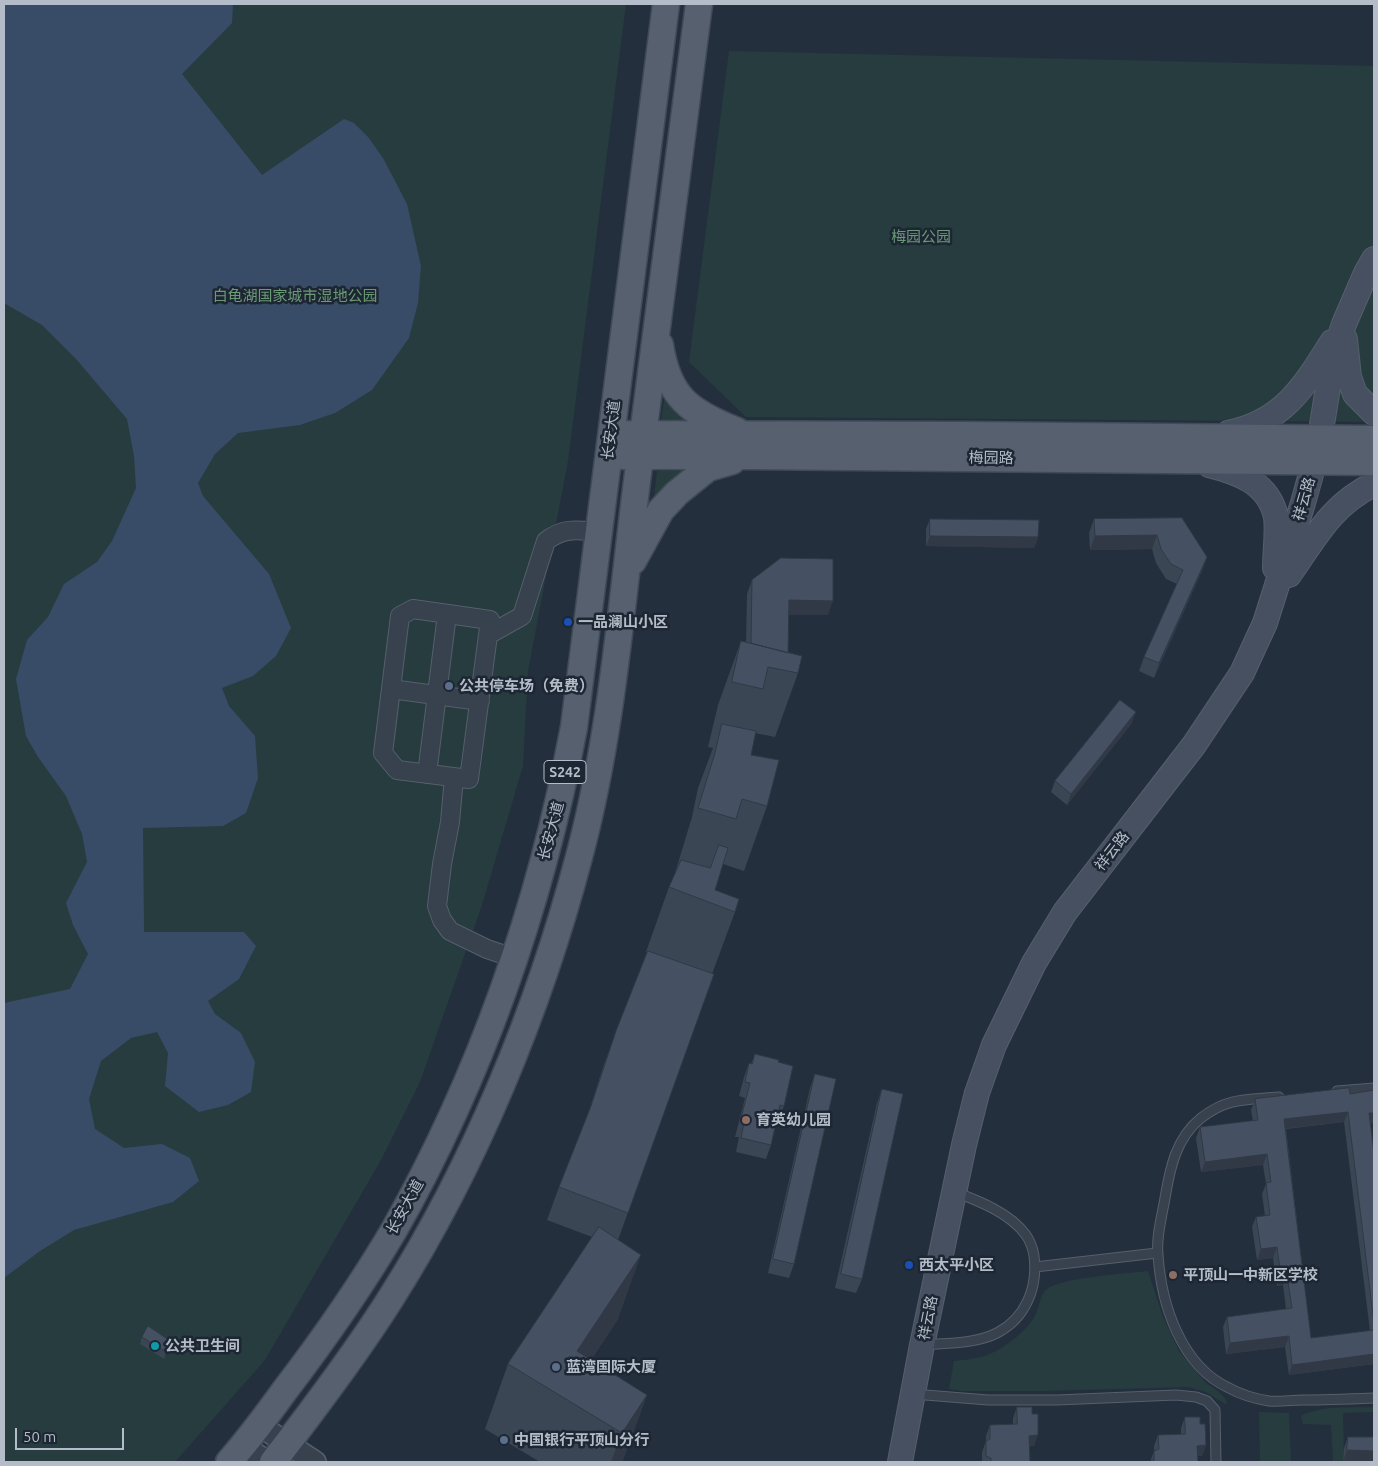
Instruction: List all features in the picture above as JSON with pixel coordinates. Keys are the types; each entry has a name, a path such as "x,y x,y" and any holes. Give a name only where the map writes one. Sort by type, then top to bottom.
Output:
{"main road":[{"name":"长安大道","path":"236,1454 322,1341 393,1230 426,1170 464,1090 489,1030 535,890 562,787 574,727 666,4"},
{"name":"S242","path":"280,1453 351,1358 391,1299 462,1170 506,1072 533,1003 555,938 578,859 595,792 608,716 699,4"},
{"name":"祥云路","path":"900,1462 922,1345 970,1117 985,1068 997,1038 1030,972 1065,912 1194,745 1228,696 1254,649 1275,594 1317,450 1333,357 1344,324 1366,273 1374,260"},
{"path":"1344,324 1349,377 1355,394 1374,413"},
{"path":"1190,449 1258,424 1274,415 1297,394 1315,370 1344,324"},
{"path":"627,573 660,510 677,493 708,468 747,445 692,409 680,398 667,376 657,328"},
{"name":"梅园路","path":"609,445 747,445 966,435 1190,449 1317,450 1374,439"},
{"path":"1190,449 1250,479 1262,489 1270,502 1276,517 1275,594"},
{"name":"梅园路","path":"1317,450 1374,462"},
{"path":"1275,594 1329,517 1353,496 1374,484"}],"street":[{"path":"488,635 522,616 546,541 570,529 598,532"},
{"path":"414,609 447,614 490,620 469,779 397,770 383,752 400,616 414,609"},
{"path":"427,774 447,614"},
{"path":"391,689 480,701"},
{"path":"454,777 450,822 437,906 442,920 450,931 487,949 514,958"},
{"path":"259,1425 280,1453 315,1462"},
{"path":"236,1454 268,1462"}],"lane":[{"path":"1326,1092 1374,1088"},
{"path":"1288,1096 1230,1101 1200,1119 1180,1142 1167,1184 1157,1253 1171,1318 1182,1344 1200,1368 1229,1388 1269,1401 1374,1398"},
{"path":"922,1345 982,1339 998,1333 1017,1318 1030,1298 1033,1287 1035,1267 1032,1249 1026,1235 1014,1223 974,1200 954,1192"},
{"path":"1035,1267 1157,1253"},
{"path":"913,1394 988,1400 1056,1400 1176,1395 1196,1397 1207,1402 1215,1410 1216,1462"}],"green space":[{"name":"白龟湖国家城市湿地公园","path":"4,4 626,4 568,461 528,671 523,766 482,905 420,1082 381,1160 265,1360 175,1462 4,1462"},
{"name":"梅园公园","path":"729,51 1374,66 1374,422 746,417 689,362"},
{"path":"666,387 699,423 661,421"},
{"path":"691,470 653,507 657,471"},
{"path":"1148,1271 1163,1317 1179,1351 1206,1383 1225,1398 1227,1403 1225,1404 1206,1392 1188,1387 1044,1391 963,1391 949,1389 954,1361 988,1355 1011,1341 1031,1322 1047,1289 1054,1285 1080,1279"},
{"path":"1374,1407 1374,1412 1343,1413 1344,1461 1374,1462 1333,1462 1331,1425 1303,1424 1301,1416 1317,1410"},
{"path":"1259,1412 1289,1413 1291,1462 1260,1462"}],"water":[{"path":"4,4 233,4 232,23 182,74 262,175 344,119 354,123 368,137 383,158 407,204 421,266 418,303 409,338 372,390 335,413 300,425 238,433 215,454 198,483 203,496 269,574 291,628 276,656 253,676 222,688 229,706 255,736 258,778 246,813 223,826 143,828 144,932 244,932 256,946 239,979 208,1001 215,1014 241,1033 255,1062 251,1092 228,1105 199,1112 165,1086 168,1053 157,1032 131,1038 101,1061 89,1099 95,1129 124,1148 162,1144 190,1158 199,1181 173,1202 74,1230 40,1251 4,1278 4,1003 70,989 88,954 73,925 66,903 87,862 82,834 66,796 38,757 26,736 16,679 27,640 48,617 64,584 97,562 112,541 136,488 134,456 127,419 77,360 42,325 4,303"}],"building":[{"path":"1182,518 1207,557 1159,663 1144,657 1183,570 1171,564 1161,549 1157,535 1095,536 1094,519"},
{"path":"930,519 1039,520 1038,537 930,536"},
{"path":"781,558 833,559 833,601 789,600 788,653 751,643 752,580"},
{"path":"741,641 802,656 798,673 768,667 763,689 732,682"},
{"path":"1120,700 1136,712 1071,794 1055,781"},
{"path":"722,724 756,731 751,755 779,760 767,806 742,799 736,819 698,808"},
{"path":"719,845 728,848 715,890 739,899 735,912 669,887 681,860 710,868"},
{"path":"648,951 714,974 628,1213 559,1187 591,1106 616,1031"},
{"path":"755,1054 779,1060 778,1062 793,1066 784,1106 780,1105 771,1145 741,1138 744,1123 740,1122 750,1083 745,1082 749,1063 752,1064"},
{"path":"815,1074 836,1079 794,1264 773,1259"},
{"path":"1349,1088 1350,1094 1374,1090 1374,1113 1369,1113 1374,1154 1374,1323 1348,1112 1284,1119 1311,1338 1374,1330 1374,1354 1292,1365 1289,1336 1230,1343 1227,1317 1292,1308 1287,1275 1281,1276 1277,1247 1261,1249 1256,1217 1270,1215 1266,1183 1271,1182 1267,1154 1205,1162 1200,1127 1258,1120 1255,1099"},
{"path":"882,1089 903,1094 862,1279 841,1274"},
{"path":"599,1227 641,1255 577,1351 647,1395 622,1433 508,1364"},
{"path":"148,1326 172,1342 166,1352 142,1337"},
{"path":"1017,1407 1032,1407 1032,1414 1038,1414 1038,1435 1029,1436 1030,1462 991,1462 991,1458 986,1456 986,1441 990,1439 990,1425 1017,1424"},
{"path":"1185,1417 1200,1417 1200,1424 1205,1424 1206,1445 1197,1446 1198,1462 1154,1462 1154,1451 1159,1449 1158,1435 1185,1434"},
{"path":"1348,1437 1374,1437 1374,1451 1347,1450"}],"place":[{"name":"一品澜山小区","path":"568,622"},
{"name":"公共停车场（免费）","path":"449,686"},
{"name":"育英幼儿园","path":"746,1120"},
{"name":"西太平小区","path":"909,1265"},
{"name":"平顶山一中新区学校","path":"1173,1275"},
{"name":"公共卫生间","path":"155,1346"},
{"name":"蓝湾国际大厦","path":"556,1367"},
{"name":"中国银行平顶山分行","path":"504,1440"}]}
